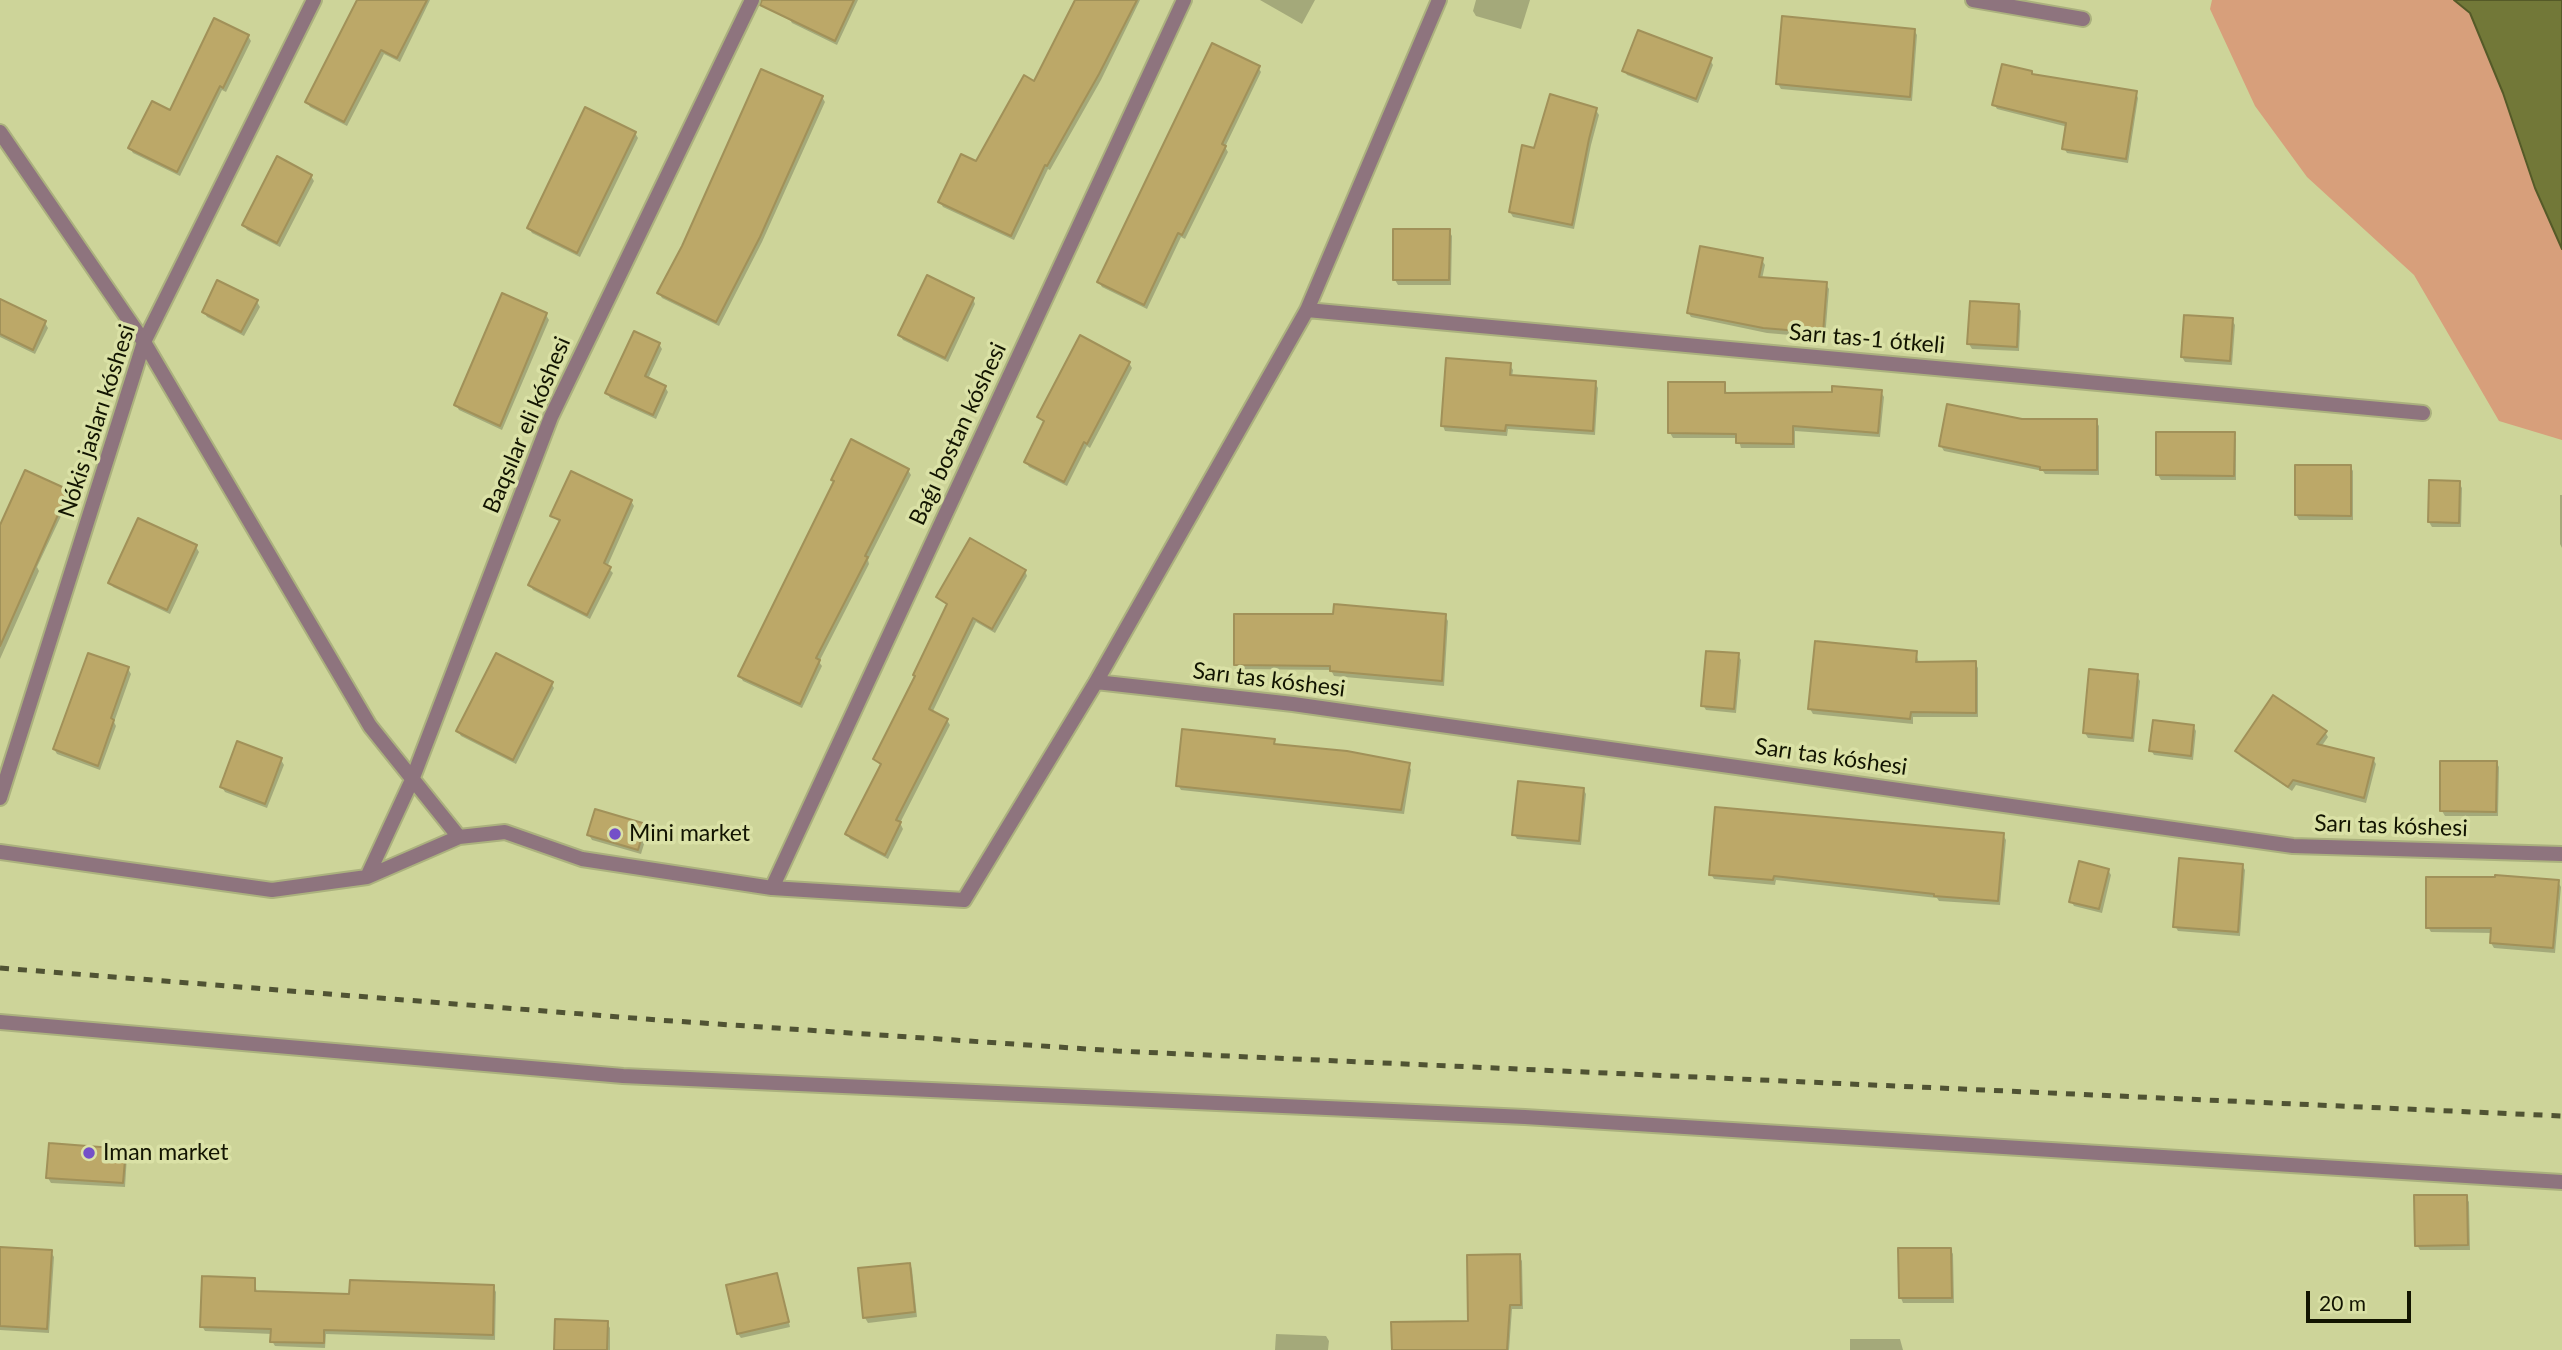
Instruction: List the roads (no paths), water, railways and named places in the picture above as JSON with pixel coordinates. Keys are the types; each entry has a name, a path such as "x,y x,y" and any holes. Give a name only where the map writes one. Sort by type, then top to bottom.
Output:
{"street":[{"name":"Nókis jasları kóshesi","path":"0,798 144,342 314,0"},
{"name":"Baqsılar eli kóshesi","path":"367,877 412,780 551,417 752,0"},
{"name":"Baǵı bostan kóshesi","path":"772,888 1184,0"},
{"path":"0,852 272,890 367,877 459,837 505,832 582,859 772,888 964,900 1096,682 1307,310 1439,0"},
{"path":"1973,0 2083,19"},
{"path":"0,132 144,342 370,726 459,837"},
{"name":"Sarı tas-1 ótkeli","path":"1307,310 2423,413"},
{"name":"Sarı tas kóshesi","path":"1096,682 1319,708 2293,846 2562,854"},
{"path":"0,1022 623,1076 1525,1117 2562,1182"}],"railway":[{"path":"0,968 658,1020 1117,1051 2562,1116"}],"place":[{"name":"Mini market","path":"615,834"},
{"name":"Iman market","path":"89,1153"}]}
